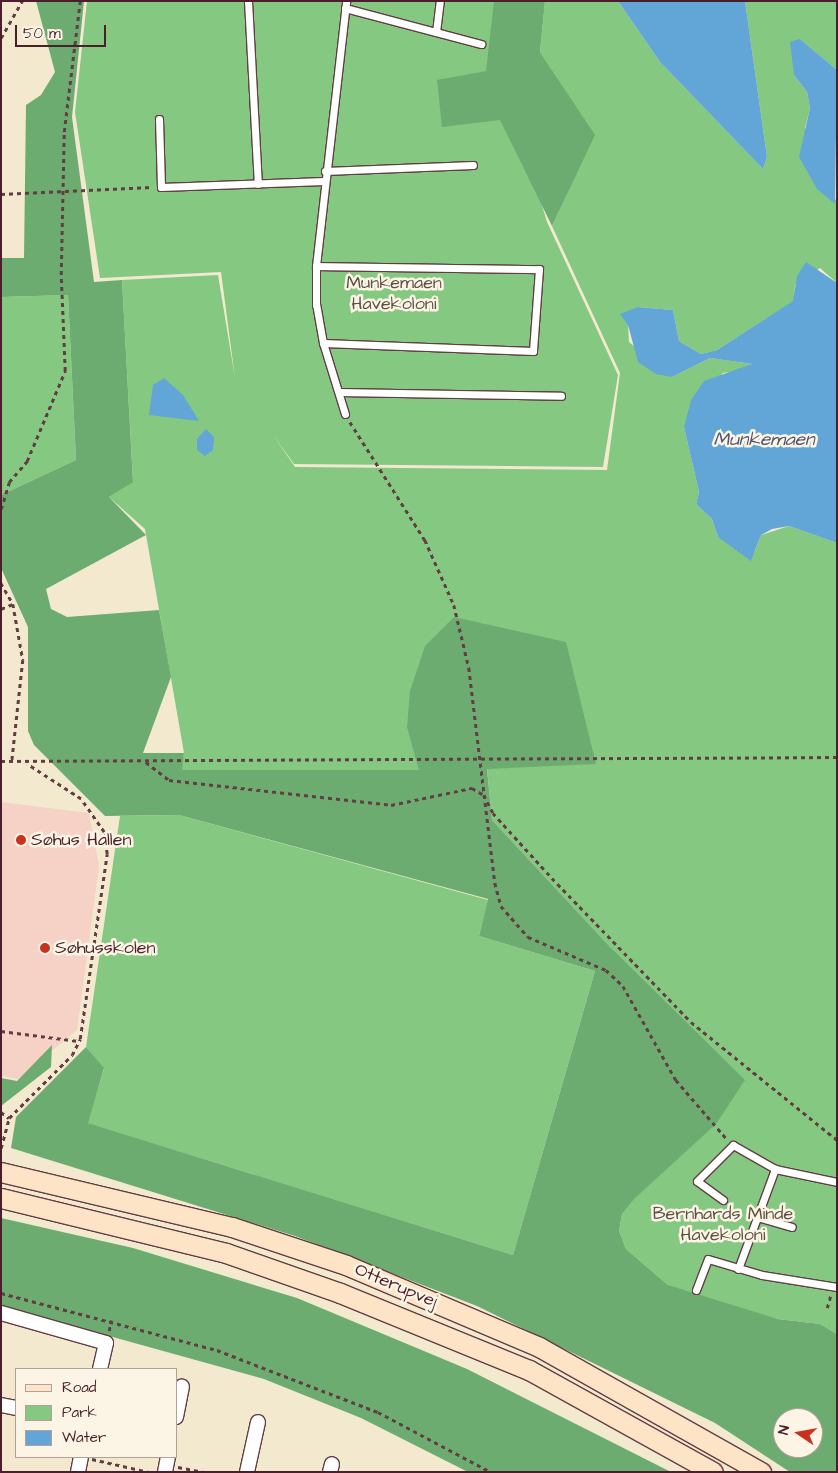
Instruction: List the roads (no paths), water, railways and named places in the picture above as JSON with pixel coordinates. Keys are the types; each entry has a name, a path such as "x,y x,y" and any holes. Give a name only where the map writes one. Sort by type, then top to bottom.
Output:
{"main road":[{"name":"Otterupvej","path":"1,1172 214,1223 346,1265 539,1347 761,1472"},
{"name":"Otterupvej","path":"1,1198 226,1253 350,1296 529,1370 712,1472"}],"street":[{"path":"1,1313 106,1343 100,1368"},
{"path":"178,1408 182,1387"},
{"path":"1,1405 15,1408"},
{"path":"247,1472 258,1422"},
{"path":"78,1472 82,1458"}],"lane":[{"path":"248,1 258,184"},
{"path":"436,32 440,1"},
{"path":"345,414 323,343 316,305 316,266 325,171 346,4 481,44"},
{"path":"159,120 161,187 324,182"},
{"path":"325,171 473,165"},
{"path":"316,266 539,269 533,351 323,343"},
{"path":"338,392 561,396"},
{"path":"724,1200 697,1182 733,1144 775,1169 837,1182"},
{"path":"738,1269 775,1169"},
{"path":"757,1217 792,1227"},
{"path":"696,1290 708,1258 738,1269 835,1286"}],"water":[{"path":"618,1 745,1 767,157 763,169 660,62"},
{"path":"800,39 837,70 835,204 817,189 799,157 810,108 807,92 794,75 790,42"},
{"name":"Munkemaen","path":"806,262 837,283 837,543 789,526 772,529 761,535 751,561 718,537 712,519 696,504 699,492 684,427 691,400 704,381 752,364 710,358 672,377 656,374 638,362 628,325 620,314 638,307 673,310 679,341 701,354 717,350 793,301 797,276"},
{"path":"164,378 183,395 199,421 149,415 153,385"},
{"path":"206,429 214,437 213,450 205,456 197,450 197,439"}],"place":[{"name":"Søhus Hallen","path":"21,840"},
{"name":"Søhusskolen","path":"45,948"}],"park label":[{"name":"Munkemaen Havekoloni","path":"394,294"},
{"name":"Bernhards Minde Havekoloni","path":"723,1225"}]}
